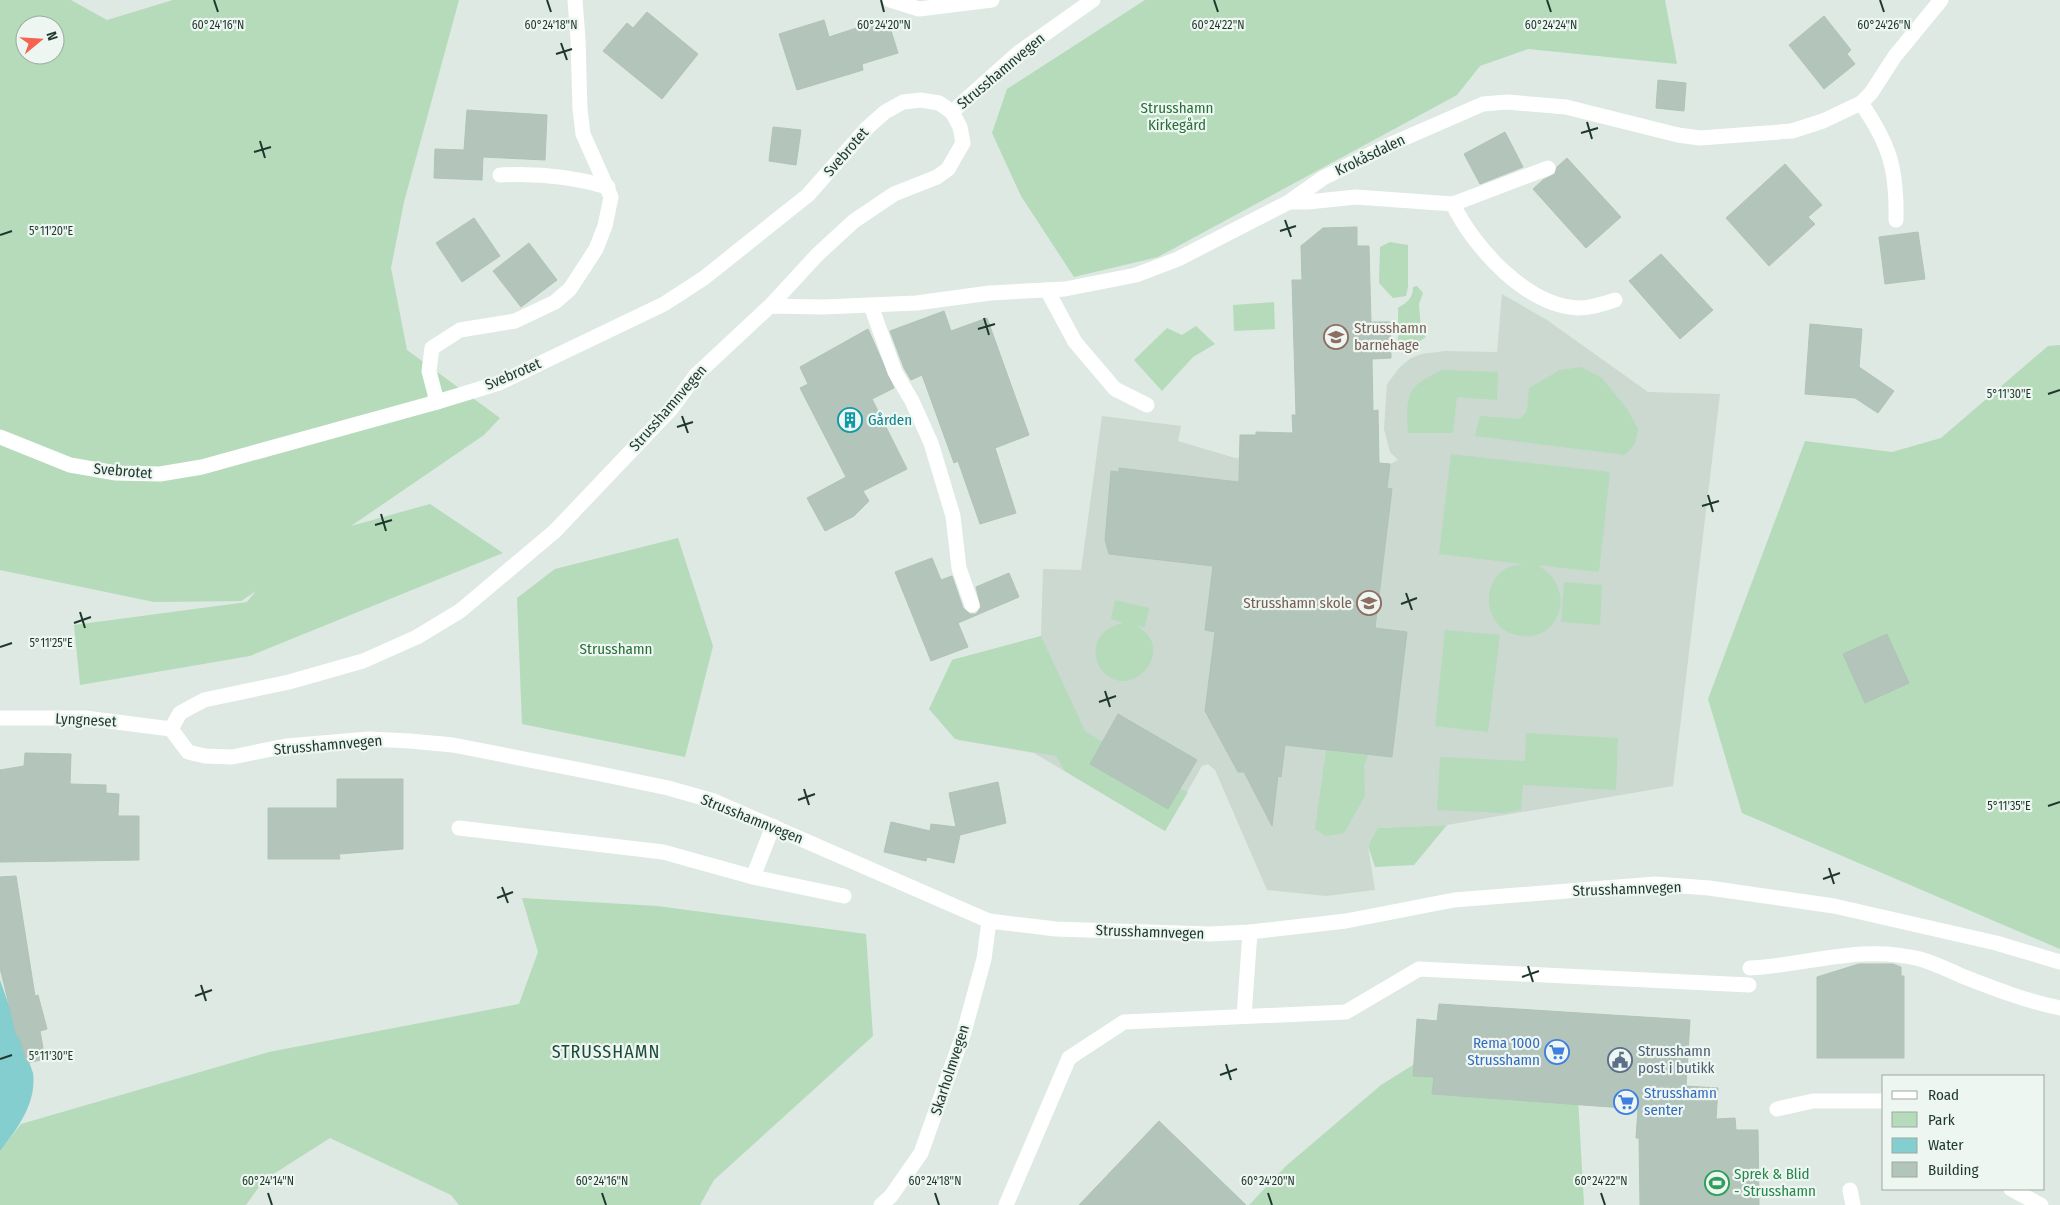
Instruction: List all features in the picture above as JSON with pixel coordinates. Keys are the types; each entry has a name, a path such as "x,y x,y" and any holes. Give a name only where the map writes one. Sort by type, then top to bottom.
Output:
{"street":[{"path":"437,402 429,371 432,348 460,330 515,321 555,302 570,289 599,241 611,198 608,187 583,134 574,0"},
{"path":"890,0 919,9 992,0"},
{"name":"Strusshamnvegen","path":"1093,0 1018,54 952,112 960,127 963,143 948,169 937,177 894,194 854,221 818,254 770,306 696,374 671,410 556,531 460,611 417,637 363,662 289,682 204,700 180,713 171,729 188,752 205,756 232,757 286,746 369,739 453,745 668,788 714,801 989,921 1056,929 1209,934 1250,932 1346,921 1454,900 1655,884 1709,888 1834,906 1996,943 2060,962"},
{"name":"Krokåsdalen","path":"1047,290 1064,289 1136,275 1178,259 1289,202 1322,178 1389,145 1483,104 1507,102 1566,107 1678,135 1700,138 1792,131 1823,121 1861,103 1871,93 1895,56 1940,0"},
{"name":"Svebrotet","path":"0,437 70,465 116,474 160,474 202,468 499,383 656,308 704,278 808,195 843,158 868,127 885,112 903,102 920,100 939,103 952,112"},
{"path":"1861,103 1891,158 1896,185 1896,220"},
{"path":"1289,202 1308,202 1356,196 1453,204 1548,168"},
{"path":"500,175 532,173 561,175 608,187"},
{"path":"1453,204 1458,216 1497,265 1524,288 1556,303 1576,308 1591,308 1615,300"},
{"path":"770,306 871,306 1047,290 1075,342 1115,389 1147,404"},
{"path":"871,306 895,372 912,401 931,443 953,516 959,568 972,605"},
{"name":"Lyngneset","path":"0,718 85,718 171,729"},
{"path":"753,877 773,826"},
{"path":"459,828 663,852 753,877 844,896"},
{"name":"Skarholmvegen","path":"881,1205 891,1196 921,1153 964,1032 984,959 989,921"},
{"path":"1244,1016 1250,932"},
{"path":"1750,968 1786,966 1833,956 1859,953 1920,959 2024,1000 2060,1008"},
{"path":"1006,1205 1069,1058 1124,1022 1346,1012 1419,969 1749,985"},
{"path":"1777,1109 1813,1101 1882,1101"},
{"path":"1850,1190 1854,1205"},
{"path":"2013,1190 2040,1205"}],"shaded area":[{"name":"Strusshamn skole","path":"1502,294 1547,320 1648,392 1720,394 1673,786 1447,825 1379,828 1368,846 1375,890 1326,896 1267,890 1215,770 1208,764 1202,766 1165,831 1034,753 958,740 952,660 1041,636 1043,569 1081,570 1102,416 1181,426 1178,441 1235,458 1307,455 1390,464 1398,460 1390,452 1384,429 1387,384 1400,367 1411,358 1422,354 1445,351 1497,352"}],"green space":[{"path":"0,0 71,0 107,20 173,0 459,0 404,202 391,268 407,350 500,418 484,435 351,526 430,504 503,553 250,656 80,685 74,625 247,602 256,591 241,601 154,602 0,570"},
{"name":"Strusshamn Kirkegård","path":"1145,0 1665,0 1677,64 1528,49 1480,66 1457,95 1158,257 1074,277 1021,196 992,133 1007,89"},
{"path":"1390,242 1408,245 1408,287 1406,296 1393,298 1379,283 1380,247"},
{"path":"1417,286 1423,293 1419,304 1421,330 1426,337 1420,341 1421,349 1398,351 1398,308 1409,300 1413,287"},
{"path":"1274,302 1275,329 1234,331 1233,305"},
{"path":"1196,326 1215,344 1193,357 1162,391 1134,360 1167,328 1182,335"},
{"path":"2060,345 2060,949 1742,813 1708,699 1805,441 1892,452 1941,438 2048,346"},
{"path":"1581,367 1602,378 1627,409 1638,429 1635,444 1625,455 1475,436 1480,416 1520,419 1527,411 1529,388 1560,370"},
{"path":"1442,370 1498,372 1497,400 1457,397 1453,433 1408,433 1407,409 1411,393 1421,382"},
{"path":"1451,454 1610,472 1599,572 1537,565 1550,575 1558,587 1561,600 1559,613 1553,624 1543,632 1531,636 1516,635 1506,631 1492,616 1489,596 1497,576 1507,568 1523,564 1439,554"},
{"name":"Strusshamn","path":"678,538 713,646 685,757 522,724 517,598 555,569"},
{"path":"1564,582 1602,585 1600,625 1561,622"},
{"path":"1115,600 1149,608 1145,627 1136,626 1148,636 1153,647 1152,659 1146,670 1136,677 1125,681 1113,679 1101,669 1096,657 1096,646 1101,635 1111,627 1123,623 1111,619"},
{"path":"1445,630 1500,635 1488,732 1435,726"},
{"path":"1041,636 1085,731 1103,742 1090,764 1168,809 1180,789 1188,792 1165,831 1065,771 1056,756 955,739 929,709 952,660"},
{"path":"1526,733 1618,738 1616,790 1523,785 1521,810 1504,813 1437,810 1440,757 1525,761"},
{"path":"1326,750 1368,755 1364,766 1365,796 1344,833 1326,836 1315,829"},
{"path":"1447,825 1414,865 1375,867 1368,846 1378,828"},
{"path":"522,898 657,906 866,934 873,1036 714,1180 700,1205 459,1205 451,1195 330,1138 264,1180 246,1205 0,1205 0,1151 21,1124 269,1052 519,1004 538,952"},
{"path":"1474,1027 1577,1080 1584,1205 1249,1205 1286,1166 1381,1085"}],"water":[{"path":"0,980 33,1073 33,1084 29,1105 19,1125 0,1151"}],"building":[{"path":"647,12 698,54 662,99 603,51 627,23 633,28"},
{"path":"1824,16 1851,50 1847,54 1855,64 1824,89 1789,45"},
{"path":"887,18 898,53 862,64 863,70 797,90 779,34 824,20 829,37"},
{"path":"1658,80 1686,83 1684,111 1656,108"},
{"path":"467,110 547,115 545,160 483,157 482,180 434,178 435,149 464,150"},
{"path":"773,127 801,130 796,165 769,161"},
{"path":"1505,132 1523,167 1480,184 1464,154"},
{"path":"1567,158 1621,217 1586,248 1533,189 1543,180 1555,174 1557,167"},
{"path":"1785,164 1822,205 1808,217 1815,224 1769,266 1726,218"},
{"path":"474,218 500,256 462,282 436,243"},
{"path":"1357,227 1357,246 1369,246 1371,322 1390,322 1391,358 1372,359 1373,411 1378,410 1379,463 1390,464 1387,488 1392,489 1375,628 1407,632 1392,757 1285,745 1281,777 1278,776 1272,826 1244,772 1238,772 1205,711 1215,632 1205,630 1213,566 1109,554 1105,540 1111,471 1119,472 1119,468 1239,482 1240,435 1256,435 1256,432 1293,433 1292,415 1296,415 1292,280 1302,280 1301,246 1323,228"},
{"path":"1918,232 1925,279 1885,284 1879,237"},
{"path":"529,243 557,280 521,307 493,271"},
{"path":"1661,254 1713,310 1680,339 1629,281"},
{"path":"944,311 951,331 987,318 1029,435 995,448 1016,513 980,524 958,461 954,463 922,375 911,380 904,368 890,331"},
{"path":"1810,324 1862,329 1859,367 1894,391 1878,413 1855,398 1805,394"},
{"name":"Gården","path":"868,329 894,388 872,399 907,469 863,491 869,501 854,516 825,531 807,498 846,477 800,388 808,384 800,367"},
{"path":"932,558 941,580 952,576 963,608 970,614 976,614 981,607 976,587 1009,573 1019,597 958,623 968,647 931,661 895,572"},
{"path":"1887,634 1909,683 1865,703 1843,654"},
{"path":"1118,714 1197,760 1168,809 1090,764"},
{"path":"25,753 71,754 70,784 106,785 106,793 119,794 118,816 139,816 139,860 0,862 0,770 24,766"},
{"path":"337,779 403,779 403,849 339,854 340,859 268,859 268,808 337,808"},
{"path":"998,782 1006,823 960,835 954,863 927,857 926,861 884,852 891,822 930,831 931,824 956,827 949,793"},
{"path":"16,876 35,996 38,995 47,1029 40,1031 45,1059 27,1063 19,1036 17,1037 0,968 0,877"},
{"path":"1859,964 1893,964 1901,967 1901,976 1904,976 1904,1058 1817,1058 1817,977"},
{"name":"Strusshamn senter","path":"1439,1004 1690,1020 1686,1086 1718,1088 1716,1119 1735,1118 1736,1130 1758,1130 1759,1205 1640,1205 1639,1138 1636,1138 1638,1109 1432,1094 1434,1077 1413,1076 1417,1019 1437,1021"},
{"path":"1159,1121 1246,1205 1079,1205"}],"place":[{"name":"Strusshamn barnehage","path":"1336,337"},
{"name":"Gården","path":"850,420"},
{"name":"Strusshamn skole","path":"1369,603"},
{"name":"Rema 1000 Strusshamn","path":"1557,1052"},
{"name":"Strusshamn post i butikk","path":"1620,1060"},
{"name":"Strusshamn senter","path":"1626,1102"},
{"name":"Sprek & Blid - Strusshamn","path":"1717,1183"}],"district":[{"name":"STRUSSHAMN","path":"606,1052"}]}
